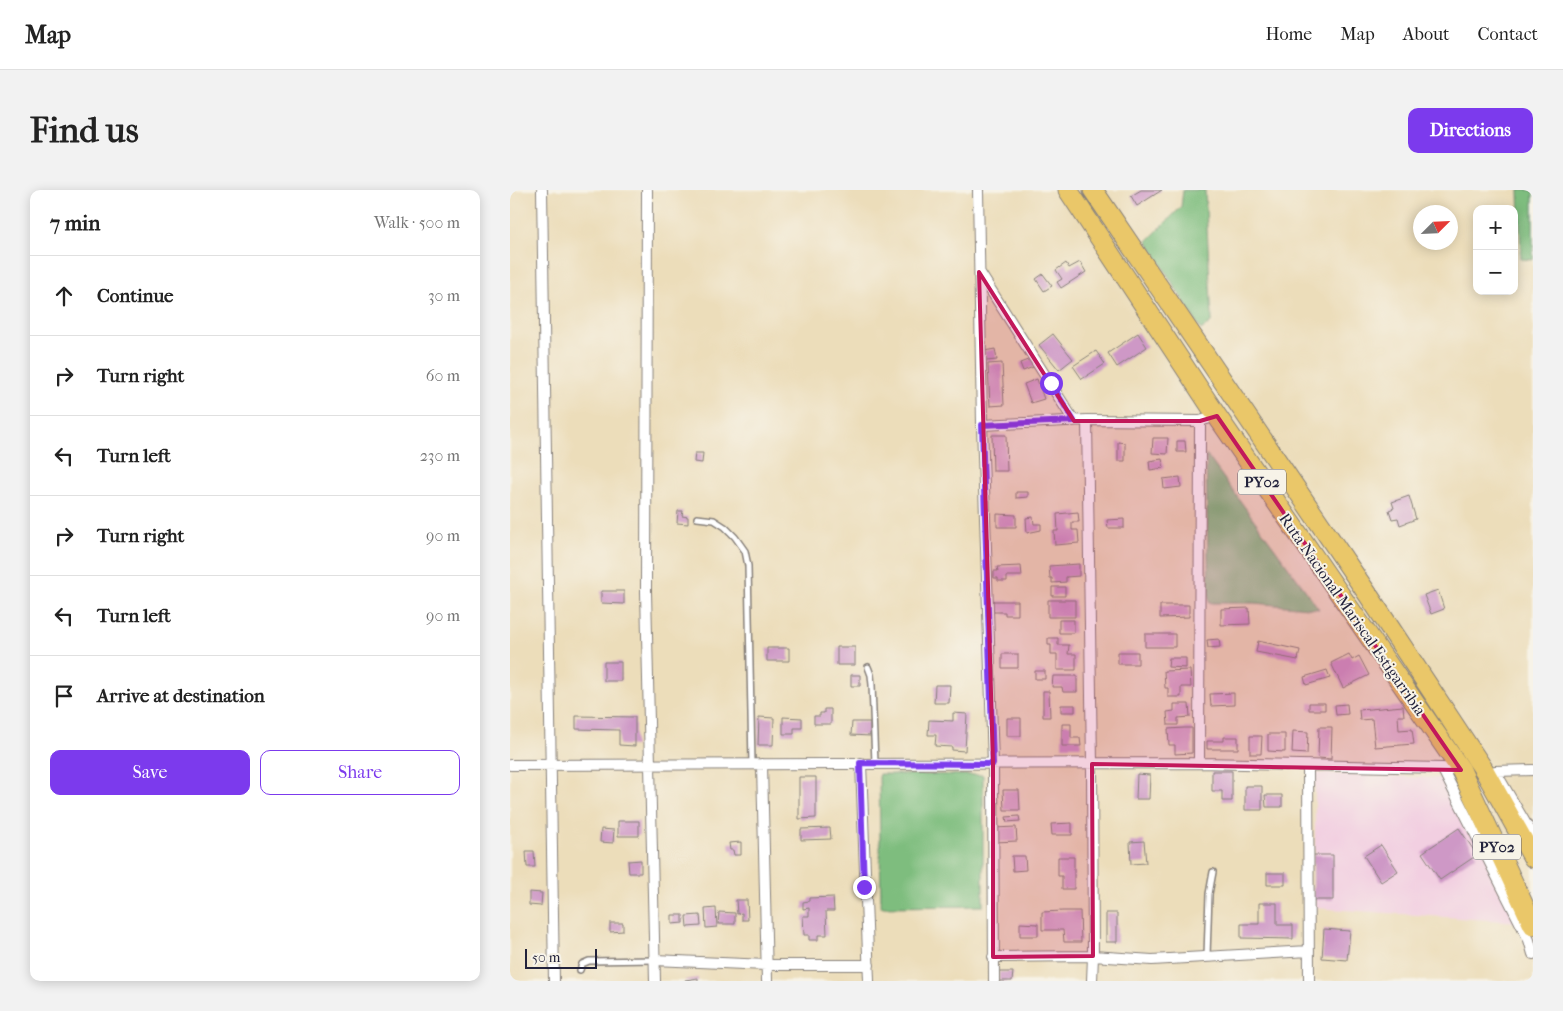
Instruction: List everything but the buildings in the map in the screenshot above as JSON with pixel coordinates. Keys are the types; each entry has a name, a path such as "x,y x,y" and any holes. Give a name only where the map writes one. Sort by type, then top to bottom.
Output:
{"highway":[{"name":"Ruta Nacional Mariscal Estigarribia","path":"1068,190 1208,419 1461,770 1533,924"},
{"name":"Ruta Nacional Mariscal Estigarribia","path":"1093,190 1370,596 1484,770 1533,858"}],"street":[{"path":"542,190 554,981"},
{"path":"647,190 646,592 655,981"},
{"path":"978,190 982,425 993,764 994,981"},
{"path":"979,272 1074,421"},
{"path":"982,425 1087,420 1208,419 1199,763"},
{"path":"1087,420 1092,764 1092,981"},
{"path":"860,763 869,981"},
{"path":"510,765 1199,763 1461,770"},
{"path":"757,764 766,981"},
{"path":"1308,766 1309,981"},
{"path":"1442,768 1529,940 1533,954"},
{"path":"1533,770 1495,771 1533,836"},
{"path":"994,957 1093,956 1152,960 1309,951"},
{"path":"655,960 766,965 869,965"}],"lane":[{"path":"698,518 714,520 725,527 745,551 748,566 757,764"},
{"path":"868,667 872,685 875,763"},
{"path":"1207,956 1209,894 1213,872"},
{"path":"580,970 582,964 589,961 655,960"}],"highlighted area":[{"path":"979,272 1074,421 1200,421 1217,416 1461,770 1092,764 1093,956 993,957 993,764"}],"shaded area":[{"path":"1315,773 1456,779 1517,922 1315,908"}],"green space":[{"path":"1183,190 1205,190 1212,321 1201,330 1147,241 1181,207"},
{"path":"1519,190 1533,190 1533,260 1521,259"},
{"path":"1206,454 1319,609 1254,603 1209,603"},
{"path":"879,774 983,775 983,906 881,907"}],"route":[{"path":"864,887 860,763 993,764 982,425 1074,421 1051,383"}]}
